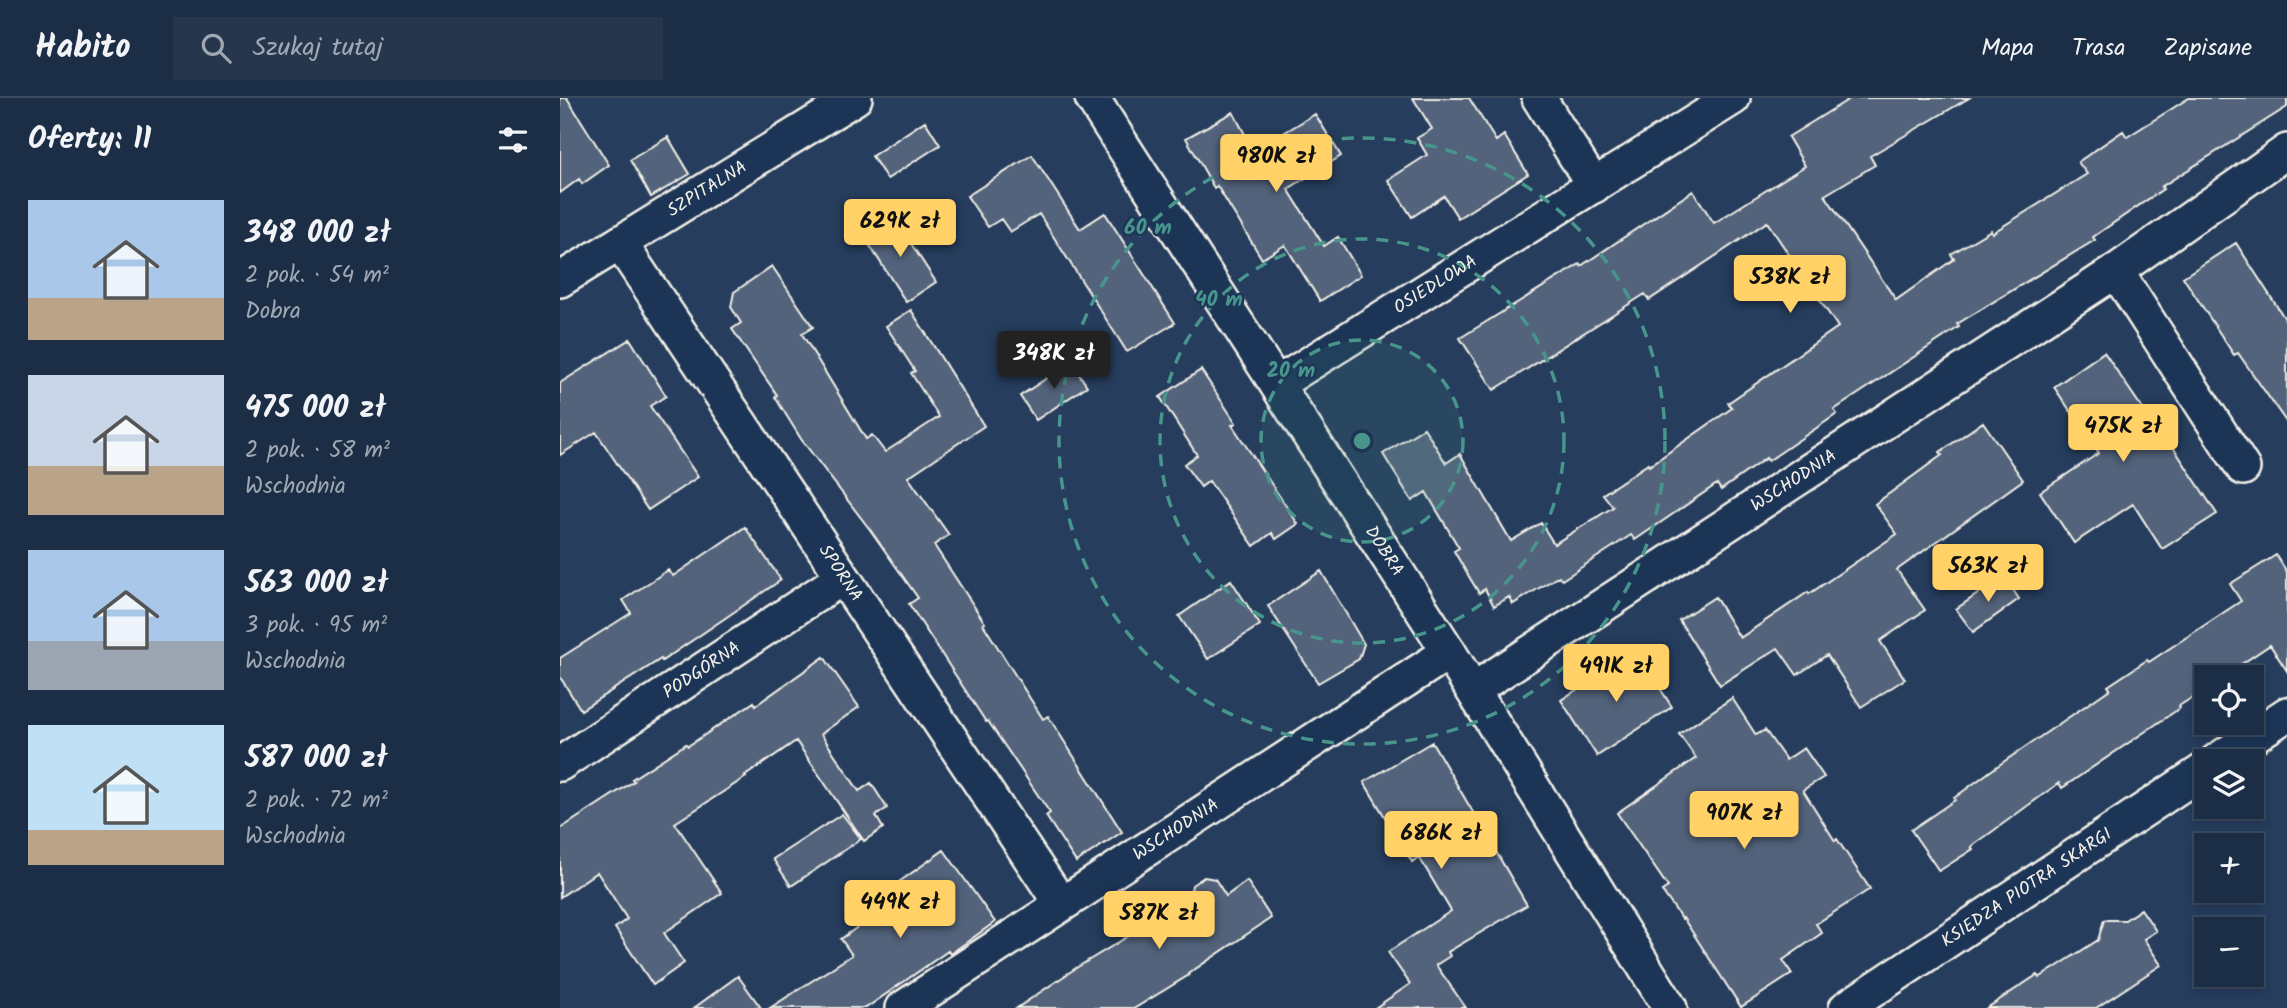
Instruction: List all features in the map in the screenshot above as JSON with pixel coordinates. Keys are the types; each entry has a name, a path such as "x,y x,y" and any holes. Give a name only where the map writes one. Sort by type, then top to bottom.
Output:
{"street":[{"name":"SZPITALNA","path":"560,280 855,98"},
{"name":"DOBRA","path":"1092,98 1449,652 1670,1008"},
{"path":"1539,98 1594,186"},
{"name":"OSIEDLOWA","path":"1276,384 1733,98"},
{"name":"WSCHODNIA","path":"1473,690 2116,271 2287,151"},
{"name":"SPORNA","path":"620,243 1061,904"},
{"path":"2116,271 2243,468"},
{"name":"PODGÓRNA","path":"560,764 842,578"},
{"name":"WSCHODNIA","path":"903,1008 1449,652"},
{"path":"2235,749 2287,714"},
{"name":"KSIĘDZA PIOTRA SKARGI","path":"1846,1008 2194,777"}],"building":[{"path":"560,98 567,98 609,165 582,184 579,179 560,193"},
{"path":"1413,98 1469,98 1496,141 1504,135 1528,174 1458,218 1444,196 1412,217 1388,180 1427,155 1417,138 1432,129"},
{"path":"1851,98 1969,98 1870,156 1875,165 1825,195 1896,300 1954,259 1951,254 1991,230 1992,233 2087,174 2078,162 2123,131 2127,137 2189,98 2287,98 2287,107 2161,187 2163,189 2093,237 2095,240 1957,324 1959,327 1834,410 1837,414 1768,461 1766,458 1721,490 1717,484 1635,540 1631,535 1562,580 1559,576 1513,604 1509,597 1494,606 1485,589 1479,593 1465,570 1454,551 1459,548 1426,492 1412,501 1383,454 1424,428 1446,463 1460,454 1511,541 1541,523 1554,544 1613,507 1603,494 1648,464 1649,466 1732,408 1728,403 1838,327 1767,222 1649,300 1645,294 1494,390 1460,338 1580,264 1581,266 1693,191 1714,223 1805,166 1788,137"},
{"path":"1233,112 1254,151 1315,114 1341,156 1288,189 1324,246 1338,237 1361,275 1320,301 1285,245 1262,259 1217,186 1214,188 1186,138"},
{"path":"925,121 940,145 887,179 872,156"},
{"path":"668,137 690,174 651,197 630,160"},
{"path":"1032,155 1080,229 1105,213 1175,323 1127,352 1039,214 1010,232 1001,219 988,227 967,196"},
{"path":"893,216 936,282 906,302 863,235"},
{"path":"2236,243 2287,322 2287,423 2238,353 2234,355 2183,277"},
{"path":"772,266 813,327 802,334 866,439 872,435 885,452 939,417 911,373 915,371 886,326 911,310 984,426 908,477 949,535 934,545 1043,719 1048,716 1122,832 1076,862 1046,816 1050,813 988,721 986,722 909,604 918,598 801,439 775,397 777,395 732,329 741,323 731,307 734,292"},
{"path":"630,339 666,396 650,406 698,477 648,510 596,432 560,455 560,383"},
{"path":"2104,352 2166,443 2169,441 2217,514 2162,549 2133,504 2074,543 2040,492 2099,453 2054,387"},
{"path":"1071,362 1087,386 1036,420 1020,396"},
{"path":"1201,370 1236,423 1232,425 1298,524 1276,539 1272,533 1254,546 1209,481 1201,487 1184,464 1197,455 1160,397"},
{"path":"1983,422 2023,480 1897,570 1925,610 1880,641 1905,679 1861,707 1827,655 1797,675 1778,648 1720,685 1679,620 1715,597 1740,638 1808,592 1809,594 1897,534 1875,504 1942,455 1940,452"},
{"path":"745,527 781,580 662,661 661,659 581,710 560,677 560,658 631,613 623,600 668,570 673,576"},
{"path":"2276,555 2287,572 2287,671 2270,645 2240,665 2194,665 2194,696 2179,706 2180,708 2062,788 2059,783 1971,847 1973,849 1939,871 1911,830 1996,767 2110,689 2108,686 2241,601 2230,584"},
{"path":"1321,571 1364,644 1359,659 1318,683 1268,606"},
{"path":"2004,576 2019,599 1973,632 1956,609"},
{"path":"1231,580 1260,625 1208,659 1179,616"},
{"path":"1636,651 1672,707 1597,756 1561,700"},
{"path":"824,657 859,707 821,734 859,791 871,783 887,808 876,816 883,828 864,841 796,741 675,823 722,893 664,933 684,963 653,985 615,928 627,919 597,872 560,897 560,829 686,744 688,746 754,702 756,705"},
{"path":"1732,698 1756,735 1765,730 1786,760 1804,748 1824,777 1803,790 1870,889 1816,924 1822,933 1783,960 1792,974 1741,1007 1683,918 1662,891 1668,887 1617,813 1696,758 1679,734"},
{"path":"1432,742 1527,905 1448,952 1450,956 1436,965 1466,1008 1375,1008 1410,984 1388,952 1451,911 1419,857 1412,862 1364,782"},
{"path":"842,814 861,839 791,886 773,859"},
{"path":"944,850 995,922 866,1008 770,1008 852,955 841,939 906,892 899,882"},
{"path":"1204,877 1215,879 1226,896 1247,881 1271,918 1189,975 1135,1008 1017,1008 1076,968 1188,900 1186,898 1190,895 1192,885"},
{"path":"2141,909 2156,931 2144,939 2161,965 2096,1008 1987,1008 2098,940 2104,920 2125,920"},
{"path":"738,976 761,1008 694,1008"}]}
